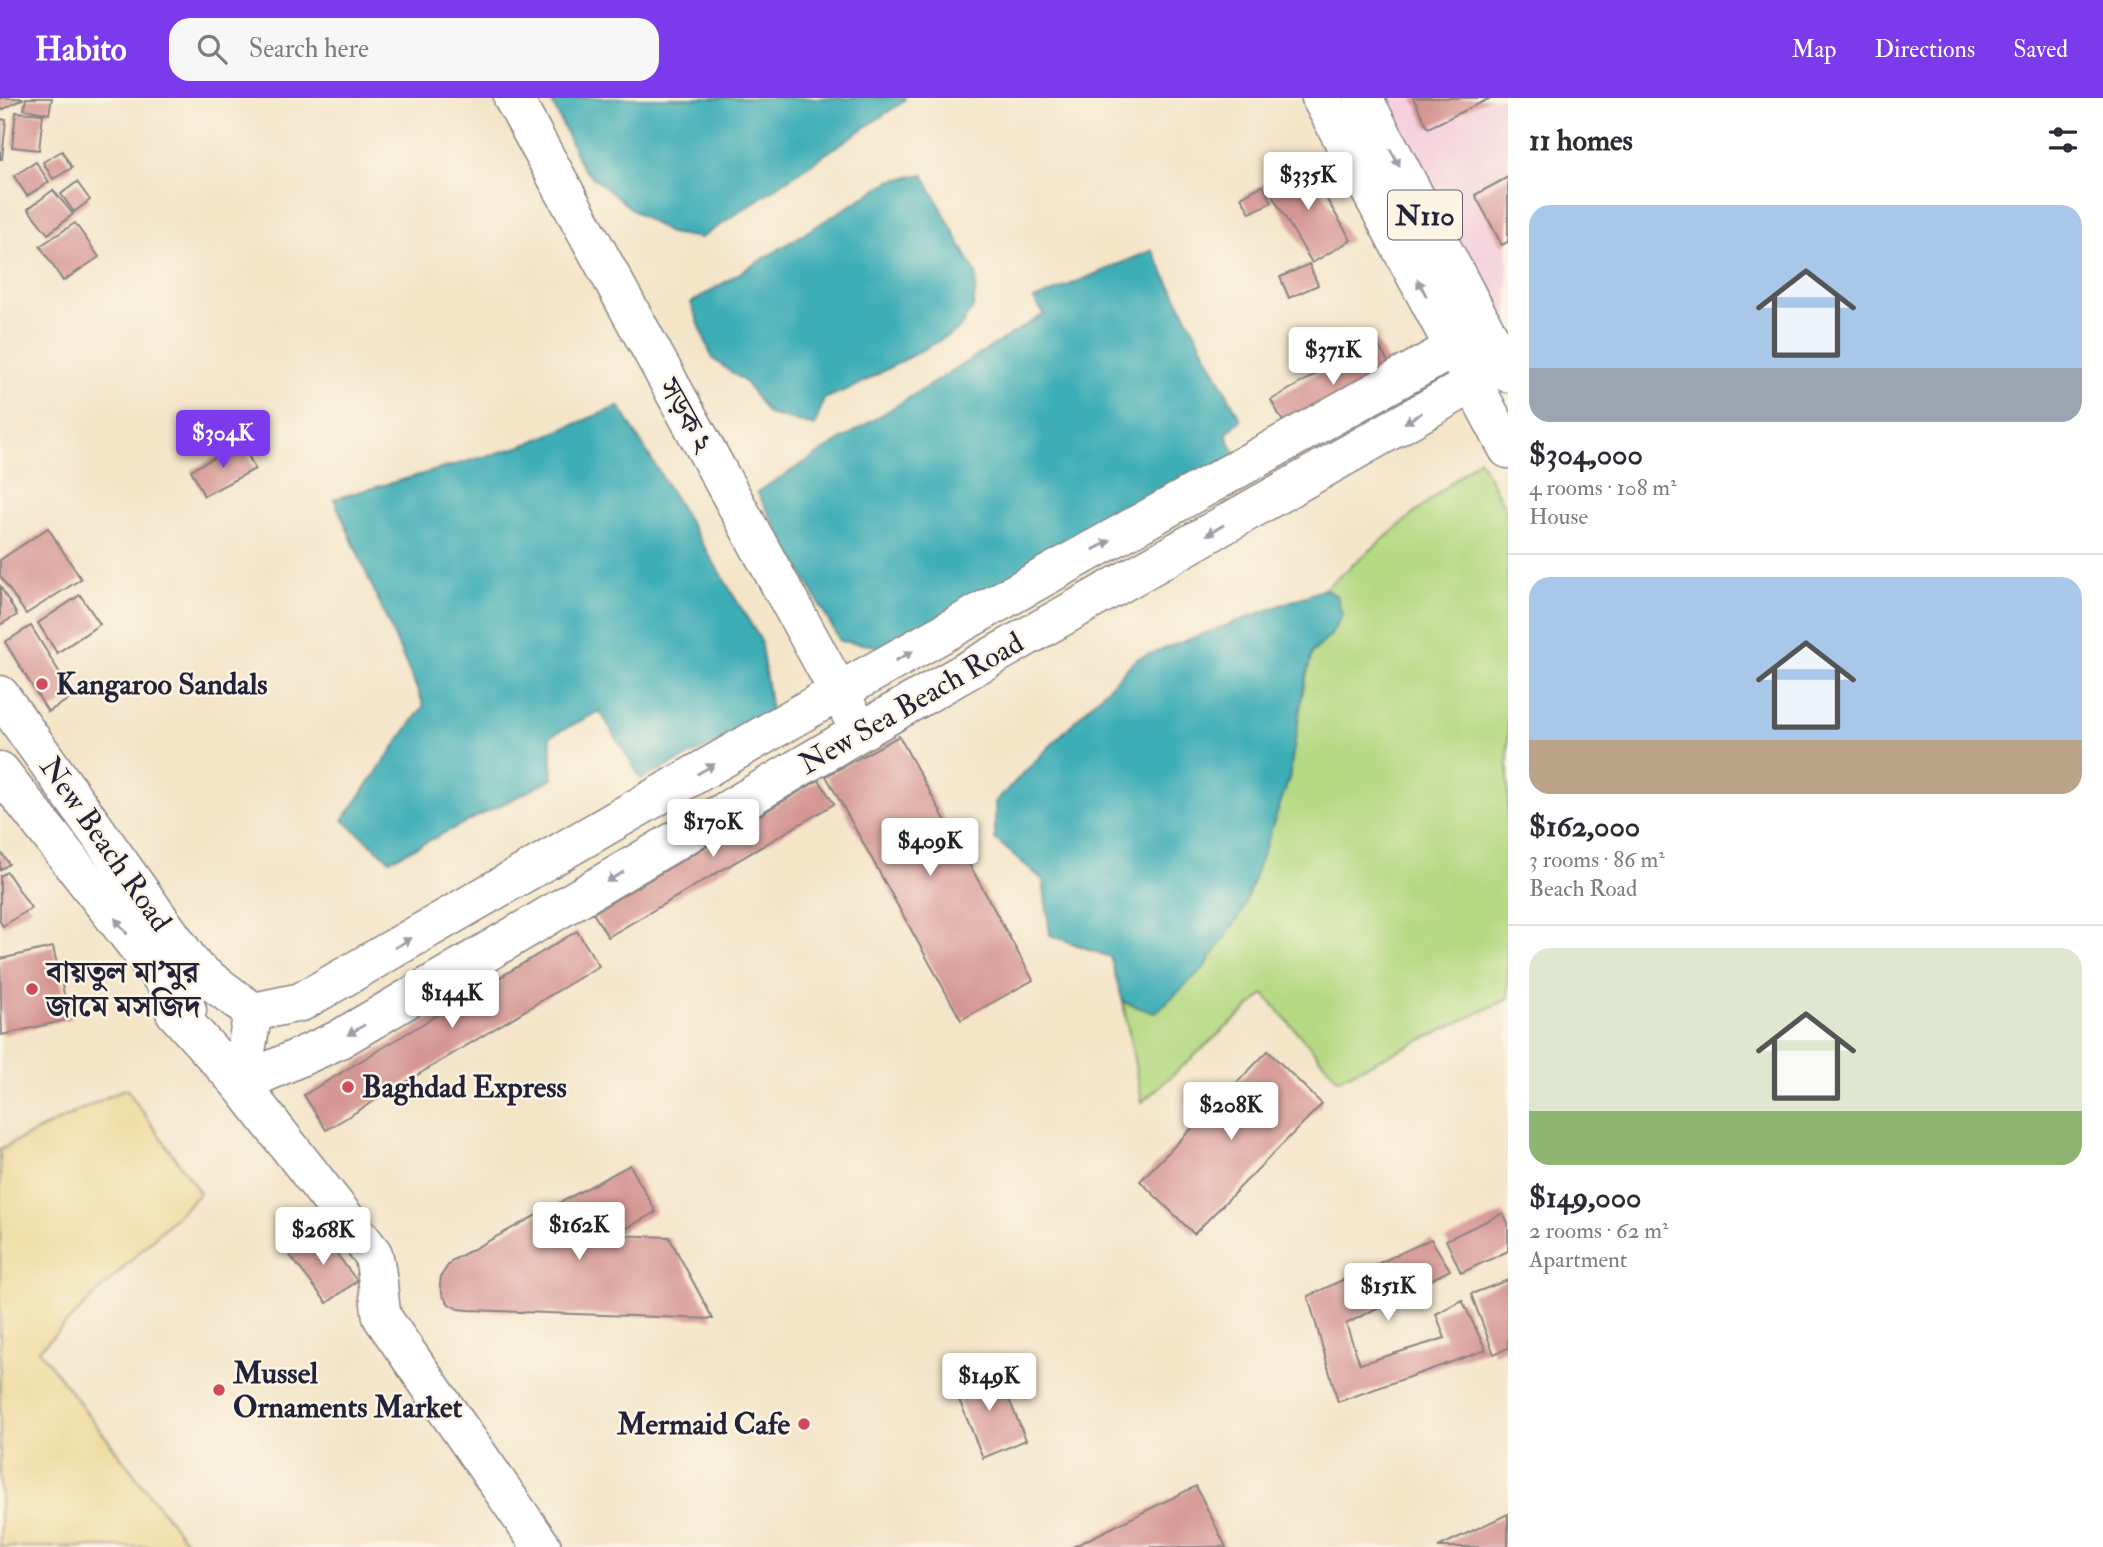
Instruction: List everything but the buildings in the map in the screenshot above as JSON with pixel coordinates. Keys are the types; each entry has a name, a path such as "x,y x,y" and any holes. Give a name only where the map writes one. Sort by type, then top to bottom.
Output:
{"main road":[{"name":"সড়ক ২","path":"513,98 861,731"},
{"name":"N110","path":"1321,98 1470,340 1508,373"},
{"name":"N110","path":"1363,98 1470,340 1472,384 1508,449"},
{"name":"New Sea Beach Road","path":"253,1012 301,1002 838,692 1470,340"},
{"name":"New Sea Beach Road","path":"240,1084 338,1040 861,731 1472,384"},
{"name":"New Beach Road","path":"0,695 195,969 253,1012"},
{"name":"New Beach Road","path":"0,771 187,1010 175,1012 240,1084"},
{"path":"253,1012 240,1084 373,1254 379,1276 382,1317 542,1547"}],"shaded area":[{"path":"1352,98 1508,98 1508,396"}],"green space":[{"path":"1479,459 1508,513 1508,999 1338,1079 1264,994 1142,1102 1123,1002 1155,1013 1303,690 1312,653 1331,635 1337,596 1324,589"}],"sand":[{"path":"126,1088 200,1193 39,1350 190,1547 0,1547 0,1149"}],"water":[{"path":"550,98 905,98 701,238 669,233 634,211 583,169"},
{"path":"923,174 977,276 973,308 957,331 858,385 824,399 815,426 768,414 745,382 712,358 691,303 890,181"},
{"path":"1152,250 1241,420 1226,434 1236,456 884,647 840,641 757,492 1044,314 1034,300"},
{"path":"619,406 760,639 772,717 641,779 600,711 550,736 553,779 390,860 343,820 424,705 334,499 522,446"},
{"path":"1324,589 1337,596 1342,615 1331,635 1312,653 1303,690 1289,779 1242,912 1204,968 1155,1013 1123,1002 1110,957 1050,935 1043,880 995,839 995,802 1136,659"}],"place":[{"name":"Kangaroo Sandals","path":"42,684"},
{"name":"বায়তুল মা'মুর জামে মসজিদ","path":"32,989"},
{"name":"Baghdad Express","path":"348,1087"},
{"name":"Mussel Ornaments Market","path":"219,1390"},
{"name":"Mermaid Cafe","path":"804,1424"}]}
